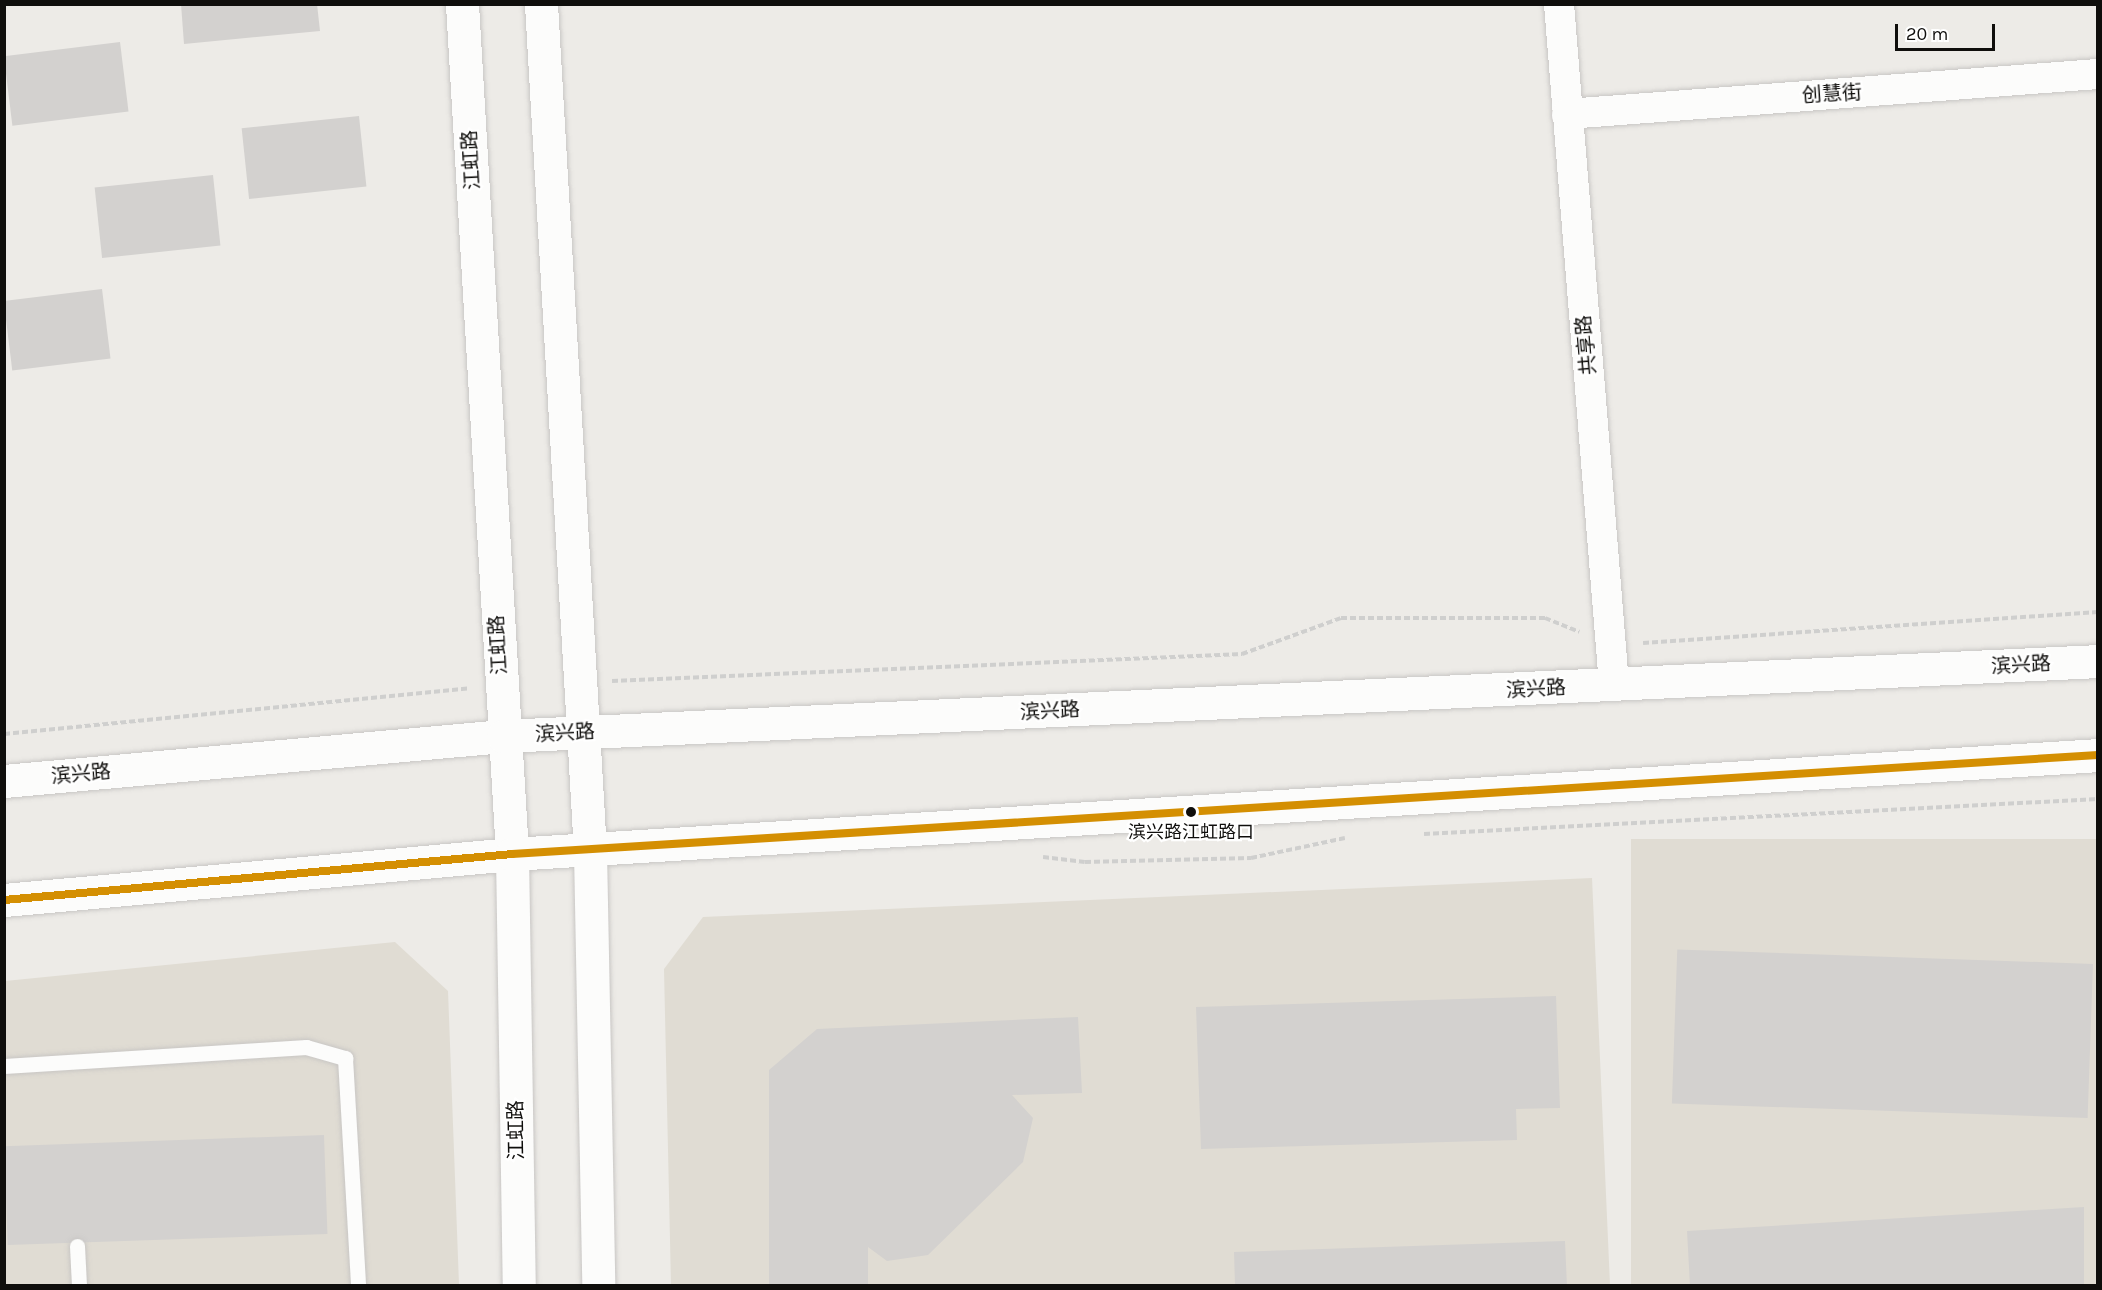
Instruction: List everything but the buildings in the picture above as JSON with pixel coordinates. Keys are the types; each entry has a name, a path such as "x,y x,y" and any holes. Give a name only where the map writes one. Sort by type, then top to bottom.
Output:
{"main road":[{"name":"江虹路","path":"462,4 500,685 512,854 519,1286"},
{"path":"541,4 590,850 598,1286"},
{"name":"滨兴路","path":"4,781 503,736 2097,661"},
{"path":"4,900 512,854 2097,755"}],"street":[{"name":"共享路","path":"1559,4 1614,685"},
{"name":"创慧街","path":"1567,114 2097,74"}],"lane":[{"path":"4,1066 306,1047 345,1058 358,1286"},
{"path":"77,1246 79,1286"}],"path":[{"path":"580,682 1242,654 1341,618 1545,618 1611,645 2097,612"},
{"path":"4,734 500,685"},
{"path":"1418,834 2097,799"},
{"path":"1039,857 1084,862 1251,858 1346,838"}],"shaded area":[{"path":"1631,839 2097,839 2097,1285 1631,1285"},
{"path":"1592,878 1610,1285 671,1285 664,969 703,917"},
{"path":"395,942 448,991 459,1285 5,1286 5,981"}],"transit line":[{"path":"4,900 512,854 2098,755"}],"place":[{"name":"滨兴路江虹路口","path":"1191,812"}]}
